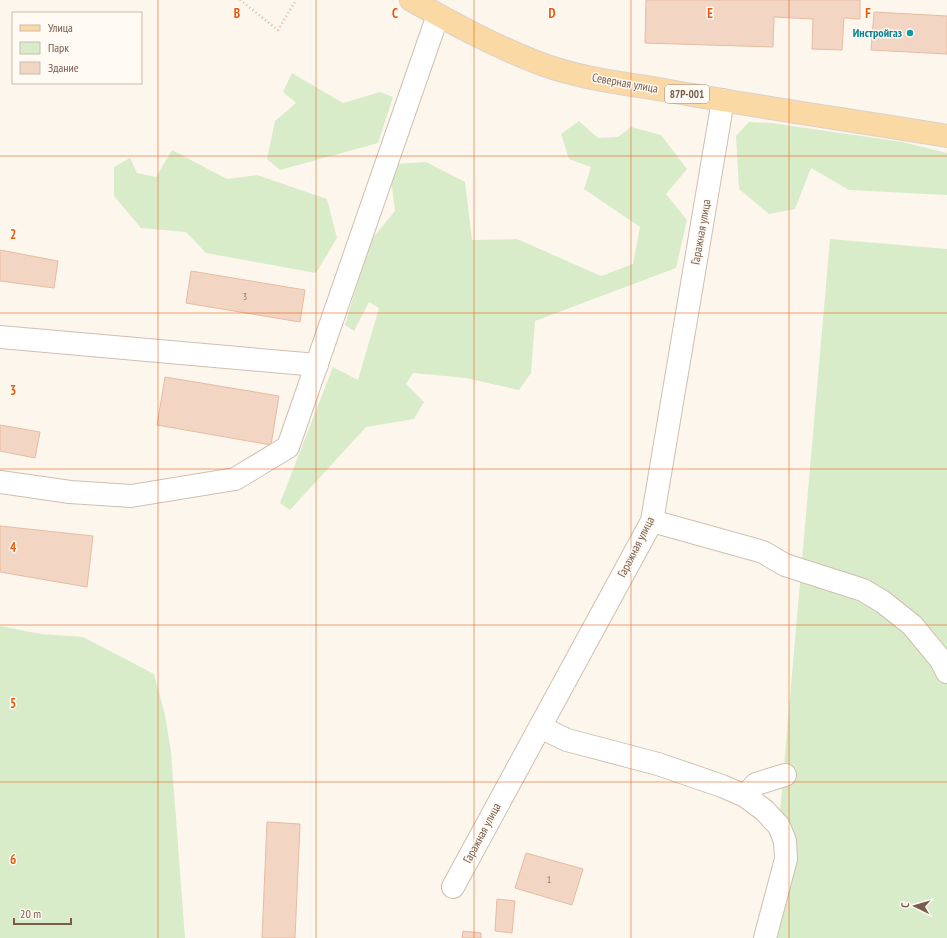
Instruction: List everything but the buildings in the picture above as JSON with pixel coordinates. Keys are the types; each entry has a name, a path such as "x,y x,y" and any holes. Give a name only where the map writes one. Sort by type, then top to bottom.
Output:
{"main road":[{"name":"Северная улица","path":"411,0 518,55 546,66 583,76 947,136"}],"street":[{"path":"0,482 70,492 130,496 235,479 288,447 438,15"},
{"name":"Гаражная улица","path":"453,887 652,521 724,100"},
{"path":"0,337 317,365"},
{"path":"652,521 763,552 785,565 863,590 883,602 912,625 941,660 947,672"},
{"path":"540,727 567,740 658,764 746,796 764,810 780,826 784,841 786,859 765,938"},
{"path":"746,796 756,784 785,775"}],"path":[{"path":"240,0 278,30 296,0"}],"green space":[{"path":"292,73 343,103 380,92 393,97 378,143 280,170 267,159 275,121 296,103 283,92"},
{"path":"579,121 598,138 618,137 631,127 661,135 687,169 666,194 687,220 676,268 535,321 531,373 519,390 466,378 413,373 406,384 424,402 414,419 366,427 290,510 280,503 333,367 358,380 379,308 369,302 354,331 345,325 370,241 395,211 391,180 396,164 426,162 465,182 472,240 517,239 601,276 633,264 640,227 584,189 591,167 569,159 561,134"},
{"path":"749,122 771,123 903,142 947,153 947,195 849,190 811,168 795,209 769,214 739,189 736,136"},
{"path":"172,150 227,179 257,175 327,199 337,238 316,273 206,253 186,232 141,228 114,196 114,167 130,158 137,173 156,177"},
{"path":"830,239 947,249 947,938 769,938"},
{"path":"0,626 41,634 83,637 154,674 165,715 171,752 185,938 0,938"}],"place":[{"name":"Инстройгаз","path":"910,33"}]}
